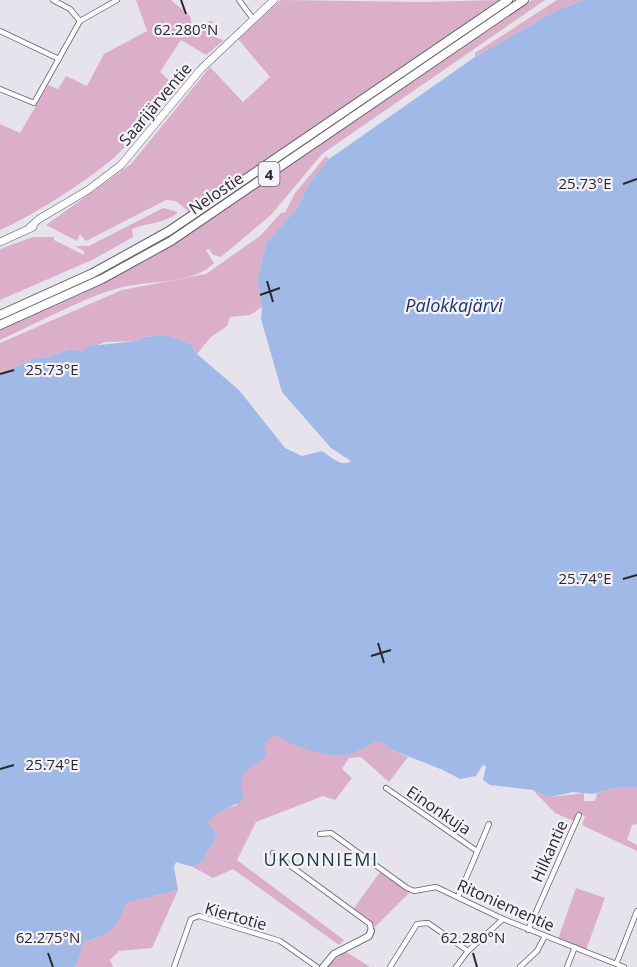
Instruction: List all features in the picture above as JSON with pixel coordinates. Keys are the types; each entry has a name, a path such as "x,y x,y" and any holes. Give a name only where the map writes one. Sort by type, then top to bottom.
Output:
{"highway":[{"name":"Nelostie","path":"0,315 93,273 169,231 508,0"},
{"name":"Nelostie","path":"0,325 102,279 171,241 524,0"}],"main road":[{"name":"Saarijärventie","path":"0,242 30,228 39,219 49,215 106,177 130,156 201,69 274,0"}],"street":[{"path":"53,0 70,9 80,21"},
{"path":"0,89 34,103 80,21 117,0"},
{"path":"239,0 253,19"},
{"path":"0,31 58,59"},
{"name":"Einonkuja","path":"386,788 477,851"},
{"name":"Hilkantie","path":"528,930 579,815"},
{"path":"458,897 489,824"},
{"name":"Ritoniementie","path":"320,834 331,833 407,888 414,891 436,887 502,920 624,967"},
{"path":"273,853 370,924 369,936 334,954 323,967"},
{"path":"616,962 637,911"},
{"name":"Kiertotie","path":"174,967 191,919 199,916 280,941 317,967"},
{"path":"456,967 468,951 502,920"},
{"path":"390,967 417,924 422,922 428,923 468,951"},
{"path":"520,967 537,951 545,936"},
{"path":"567,967 575,947"}],"shaded area":[{"path":"136,0 171,0 190,16 192,25 205,28 209,21 213,21 210,30 212,36 224,40 206,55 181,40 160,72 174,85 119,153 95,173 62,195 0,230 0,124 20,133 48,85 58,89 66,76 87,86 104,54 147,31"},
{"path":"281,0 422,2 499,0 189,212 176,201 166,200 86,241 80,234 77,241 46,225 131,164 210,67 243,102 270,77 238,39"},
{"path":"532,0 545,0 322,154 271,215 221,257 213,255 209,249 206,250 214,263 206,270 185,278 112,290 80,302 0,340 0,330 81,294 158,254"},
{"path":"557,0 584,0 557,10 475,57 475,53"},
{"path":"326,156 329,159 309,183 298,207 266,243 258,279 262,307 250,315 230,317 227,326 211,337 197,354 191,344 166,335 144,337 136,341 105,342 83,351 70,349 47,358 35,358 0,374 0,343 122,290 206,274 260,236 282,212 285,213 295,193"},
{"path":"163,208 178,212 163,221 132,229 133,237 94,259 0,300 0,249 33,237 54,237 54,240 84,255 84,251 75,246 89,246"},
{"path":"268,729 308,747 329,753 340,755 354,753 380,740 392,750 408,757 389,782 361,757 349,758 342,769 352,778 335,800 323,796 256,822 237,860 344,940 339,945 233,869 213,878 193,867 203,861 217,835 208,822 215,812 237,805 232,777"},
{"path":"618,787 637,787 637,824 632,825 627,840 637,845 637,851 582,825 585,816 580,814 576,822 555,813 533,790 550,797 584,793 584,801 595,801 597,793"},
{"path":"380,872 410,892 374,928 372,923 354,908"},
{"path":"576,888 605,898 586,950 558,939"},
{"path":"178,890 152,948 119,951 110,960 113,967 74,967 85,941 100,937 112,929 120,918 126,903"},
{"path":"345,951 370,967 326,967"}],"water":[{"name":"Palokkajärvi","path":"584,0 637,0 637,787 618,787 593,794 573,792 550,797 533,790 490,785 483,780 486,766 483,765 476,776 460,779 392,750 380,741 355,753 331,755 302,748 275,735 265,742 266,756 248,769 243,777 244,799 216,814 208,822 217,835 203,861 193,867 176,862 174,867 178,890 126,903 120,918 112,929 100,937 85,941 74,967 0,967 0,374 35,358 47,358 70,349 83,351 90,346 166,335 191,344 197,354 239,390 285,448 302,456 322,451 333,459 348,463 351,461 331,448 282,392 261,319 262,307 258,279 266,243 298,207 309,183 329,159 475,57 557,10"}],"district":[{"name":"UKONNIEMI","path":"321,859"}]}
